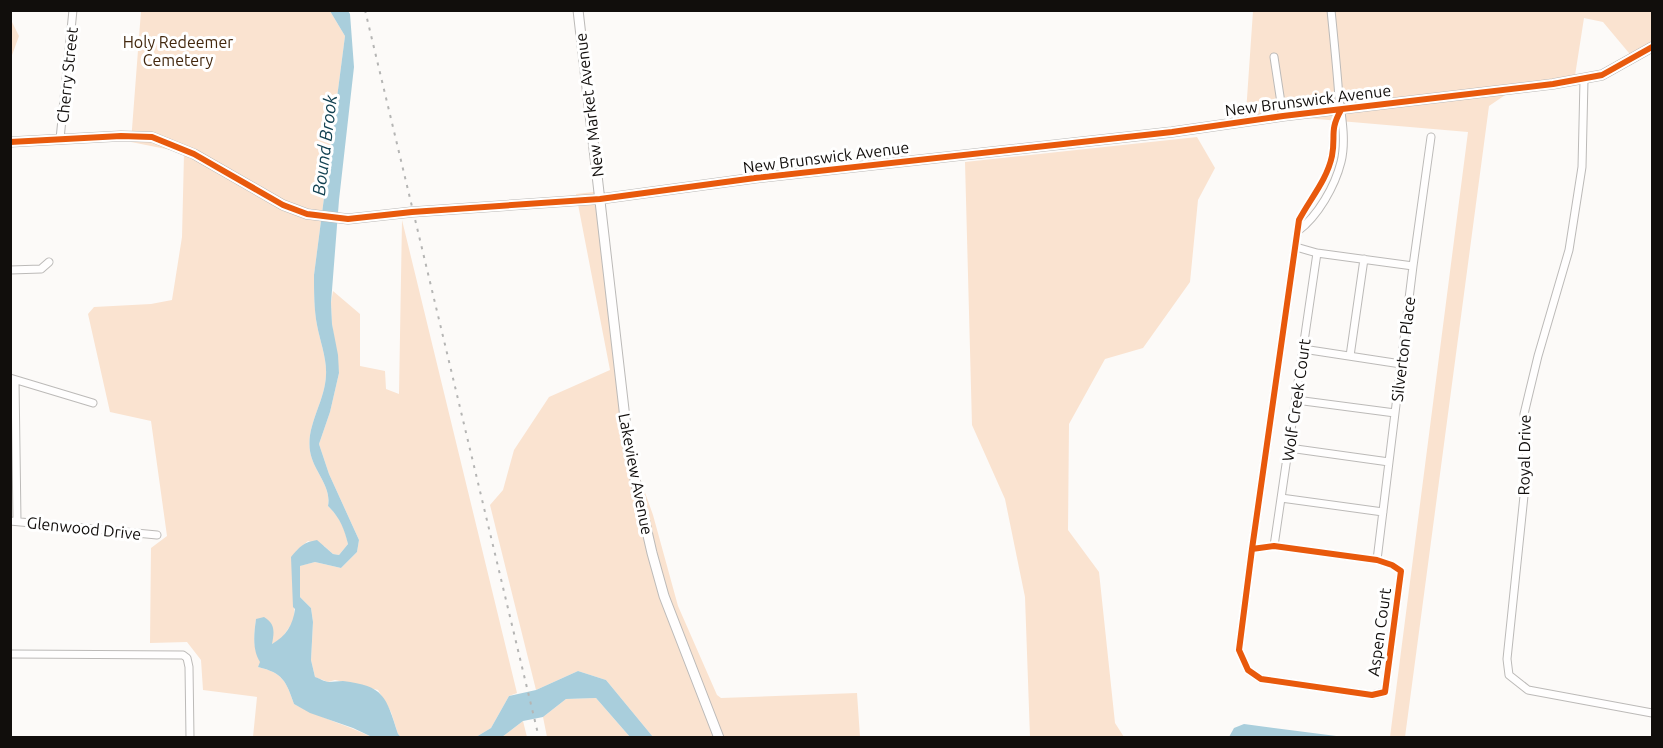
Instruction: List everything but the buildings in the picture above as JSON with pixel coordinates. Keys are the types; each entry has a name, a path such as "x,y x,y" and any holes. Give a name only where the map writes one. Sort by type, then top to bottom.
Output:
{"street":[{"name":"Cherry Street","path":"60,139 73,10"},
{"name":"New Market Avenue","path":"579,10 600,199"},
{"path":"1331,10 1341,110"},
{"name":"New Brunswick Avenue","path":"10,142 152,137 194,154 283,205 307,214 348,219 412,212 600,199 795,173 1172,132 1283,116 1584,80 1602,75 1653,46"},
{"path":"1274,57 1283,116"},
{"name":"Royal Drive","path":"1584,80 1582,167 1569,250 1529,387 1524,414 1527,467 1507,659 1509,675 1528,690 1653,713"},
{"name":"Aspen Court","path":"1252,549 1275,546 1377,560 1401,571 1384,692 1372,695 1261,679 1248,670 1239,650 1252,549 1299,220 1325,178 1332,156 1333,124 1341,110"},
{"name":"Silverton Place","path":"1377,560 1431,138"},
{"name":"Lakeview Avenue","path":"600,199 626,429 637,493 664,596 719,738"},
{"path":"1296,247 1317,253 1413,266"},
{"name":"Wolf Creek Court","path":"1275,546 1317,253"},
{"path":"1350,356 1364,259"},
{"path":"10,270 42,269 49,262"},
{"path":"1303,349 1401,364"},
{"path":"14,521 13,379 93,403"},
{"path":"1296,399 1395,413"},
{"path":"1289,448 1389,462"},
{"path":"1281,498 1383,512"},
{"name":"Glenwood Drive","path":"14,521 157,535"},
{"path":"10,654 177,654 187,658 190,738"}],"green space":[{"name":"Holy Redeemer Cemetery","path":"141,11 330,11 345,36 314,275 316,319 326,375 323,395 309,441 312,458 325,485 328,506 341,523 348,544 339,555 333,554 324,546 308,541 296,551 294,620 282,638 272,644 256,619 254,641 261,662 258,667 273,672 282,679 289,689 294,704 372,737 253,737 257,697 203,690 201,660 187,642 150,643 151,548 167,536 151,421 110,412 88,314 94,307 151,304 172,300 182,237 184,154 131,142"},
{"path":"1253,11 1652,11 1652,49 1634,59 1603,22 1584,18 1574,82 1517,87 1489,106 1405,737 1390,737 1468,132 1246,113"},
{"path":"11,20 19,36 11,58"},
{"path":"1197,137 1215,168 1198,200 1190,282 1143,348 1105,359 1069,424 1068,530 1099,572 1115,723 1124,737 1030,737 1025,597 1005,499 972,425 965,162"},
{"path":"603,191 633,459 653,515 678,606 717,695 721,698 857,693 860,737 653,737 606,680 578,671 536,690 490,505 503,490 514,450 549,397 610,370 576,194"},
{"path":"402,220 517,693 509,696 491,728 476,737 401,737 391,712 378,690 335,680 328,682 315,677 311,660 313,622 311,608 300,597 299,566 315,562 341,568 357,552 359,540 329,474 319,444 330,412 339,373 332,324 333,291 360,314 360,366 385,371 386,389 399,394"},
{"path":"596,698 630,737 547,737 543,717 566,699"},
{"path":"523,721 527,737 502,737"}],"water":[{"path":"330,11 348,11 350,14 354,67 339,200 331,303 339,373 330,412 319,444 329,474 359,540 357,552 341,568 315,562 300,566 300,597 311,608 313,622 311,660 315,677 327,682 357,683 375,690 386,702 401,737 372,737 310,713 294,704 289,689 282,679 273,672 258,667 260,662 255,647 256,619 264,617 271,623 274,632 272,644 285,634 291,625 295,609 293,607 291,557 297,550 317,540 333,554 339,555 348,544 341,524 328,506 325,485 312,458 309,441 323,395 326,375 315,313 314,275 345,36"},
{"path":"578,671 606,680 653,737 630,737 596,698 566,699 543,717 523,721 502,737 476,737 491,728 509,696 536,690"},
{"path":"1244,724 1344,737 1229,737 1234,728"}],"railway":[{"path":"365,10 539,738"}],"cycle path":[{"path":"10,142 121,136 152,137 194,154 283,205 307,214 348,219 412,212 600,199 755,178 1172,132 1283,116 1553,84 1602,75 1652,47"},
{"path":"1252,549 1274,546 1377,560 1401,571 1385,692 1372,695 1261,679 1248,670 1239,650 1252,549 1299,220 1330,165 1334,129 1341,110"}],"water label":[{"name":"Bound Brook","path":"324,145"}]}
